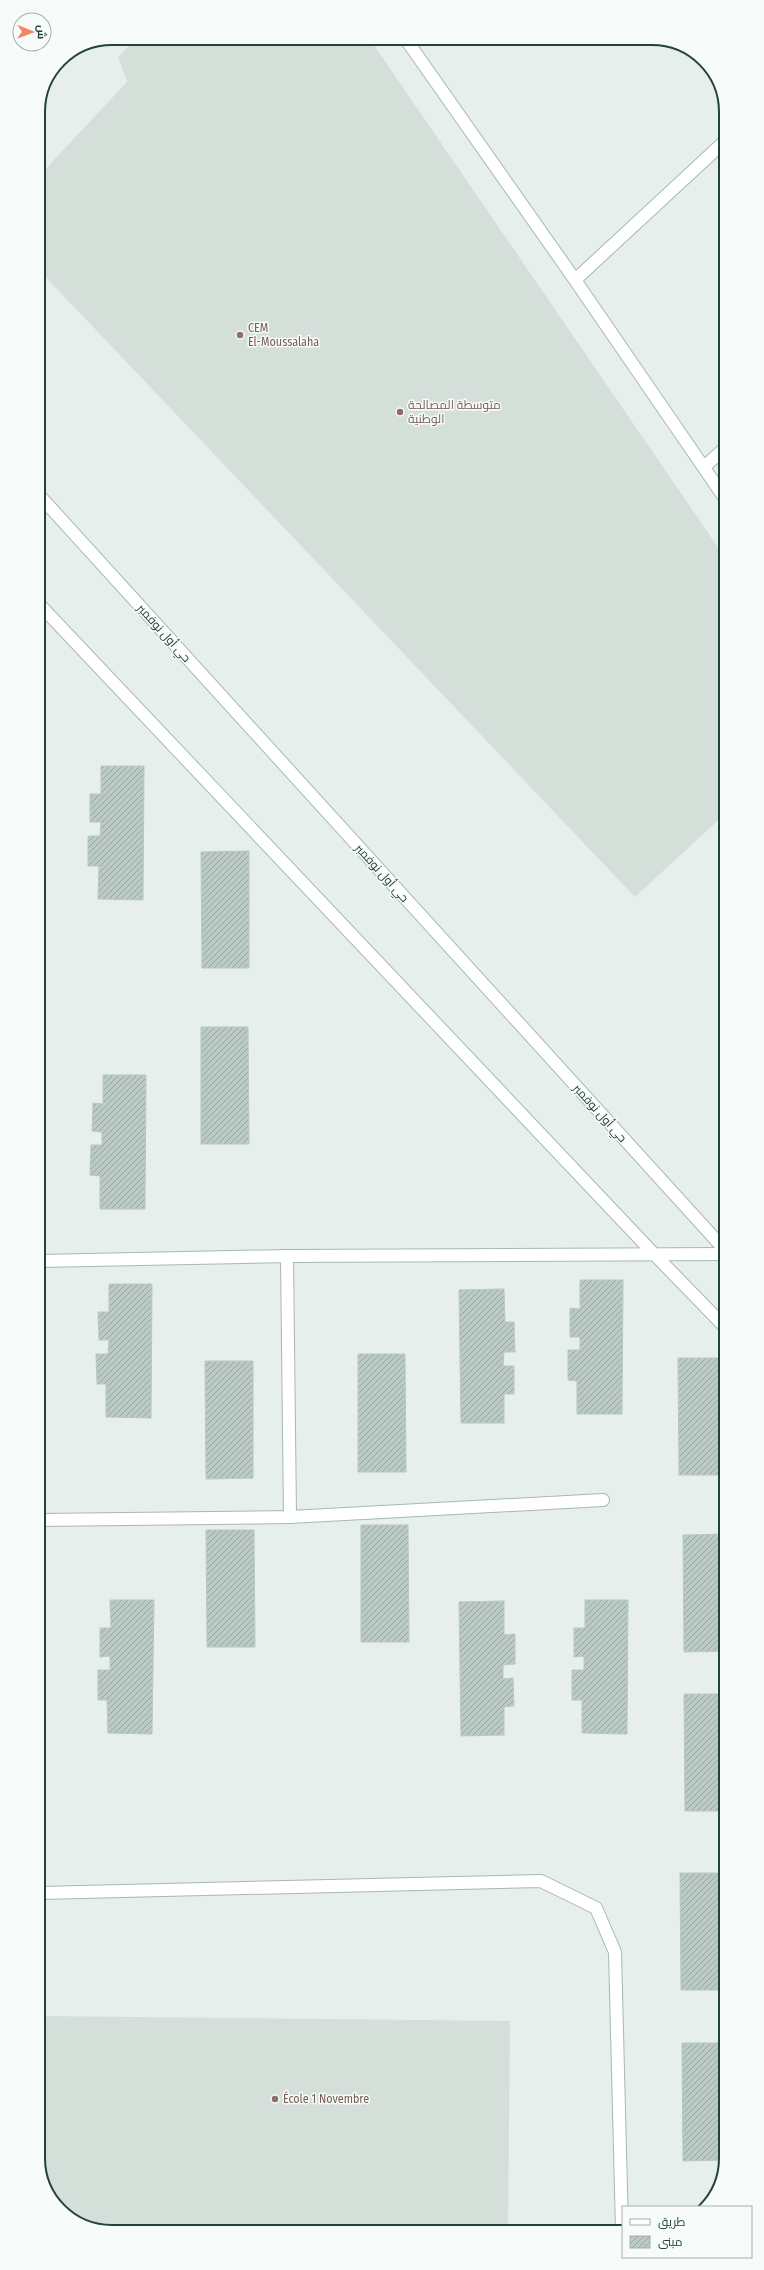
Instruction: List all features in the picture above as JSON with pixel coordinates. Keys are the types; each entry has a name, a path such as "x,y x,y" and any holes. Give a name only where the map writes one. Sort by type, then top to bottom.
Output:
{"street":[{"path":"410,45 575,280 719,490"},
{"path":"575,280 719,147"},
{"path":"704,468 719,454"},
{"name":"حي أول نوفمبر","path":"45,502 719,1243"},
{"path":"45,610 719,1321"},
{"path":"45,1261 287,1256 719,1254"},
{"path":"287,1256 290,1517"},
{"path":"45,1520 290,1517 603,1500"},
{"path":"45,1893 541,1881 596,1908 615,1952 622,2225"}],"shaded area":[{"name":"متوسطة المصالحة الوطنية","path":"130,45 374,45 719,549 719,820 635,897 45,276 45,170 127,82 118,57"},
{"name":"École 1 Novembre","path":"45,2016 510,2021 508,2225 108,2225 87,2220 75,2214 56,2195 47,2175 45,2158"}],"building":[{"path":"101,766 144,766 143,900 98,899 99,866 88,866 88,836 100,836 101,822 90,822 90,794 101,794"},
{"path":"249,851 249,968 202,968 201,852"},
{"path":"201,1027 248,1027 249,1144 201,1144"},
{"path":"103,1075 146,1075 145,1209 100,1209 100,1176 90,1175 91,1145 102,1145 102,1132 92,1131 93,1103 103,1104"},
{"path":"580,1280 623,1280 622,1414 577,1414 577,1381 568,1380 568,1350 580,1350 580,1337 570,1337 570,1308 580,1309"},
{"path":"109,1284 152,1284 151,1418 106,1417 106,1384 97,1384 96,1354 108,1354 109,1340 99,1340 98,1312 109,1312"},
{"path":"504,1289 505,1322 514,1322 515,1352 504,1352 503,1366 514,1366 514,1394 504,1394 504,1423 461,1423 459,1290"},
{"path":"358,1354 405,1354 406,1472 358,1472"},
{"path":"678,1358 719,1358 719,1475 679,1475"},
{"path":"205,1361 253,1361 253,1478 206,1479"},
{"path":"361,1525 408,1525 409,1642 361,1642"},
{"path":"206,1530 254,1530 255,1647 207,1647"},
{"path":"719,1534 719,1651 684,1652 683,1535"},
{"path":"110,1600 154,1600 152,1734 108,1733 107,1700 98,1700 98,1670 110,1670 110,1656 100,1657 100,1628 111,1628"},
{"path":"585,1600 628,1600 627,1734 582,1733 582,1700 572,1700 572,1670 584,1670 584,1656 574,1657 574,1628 585,1628"},
{"path":"504,1601 504,1635 515,1634 515,1664 503,1665 503,1679 513,1678 514,1706 504,1707 504,1735 461,1736 459,1602"},
{"path":"684,1694 719,1694 719,1811 685,1811"},
{"path":"680,1873 719,1873 719,1990 681,1990"},
{"path":"682,2043 719,2043 719,2160 683,2161"}],"place":[{"name":"CEM El-Moussalaha","path":"240,335"},
{"name":"متوسطة المصالحة الوطنية","path":"400,412"},
{"name":"École 1 Novembre","path":"275,2099"}]}
